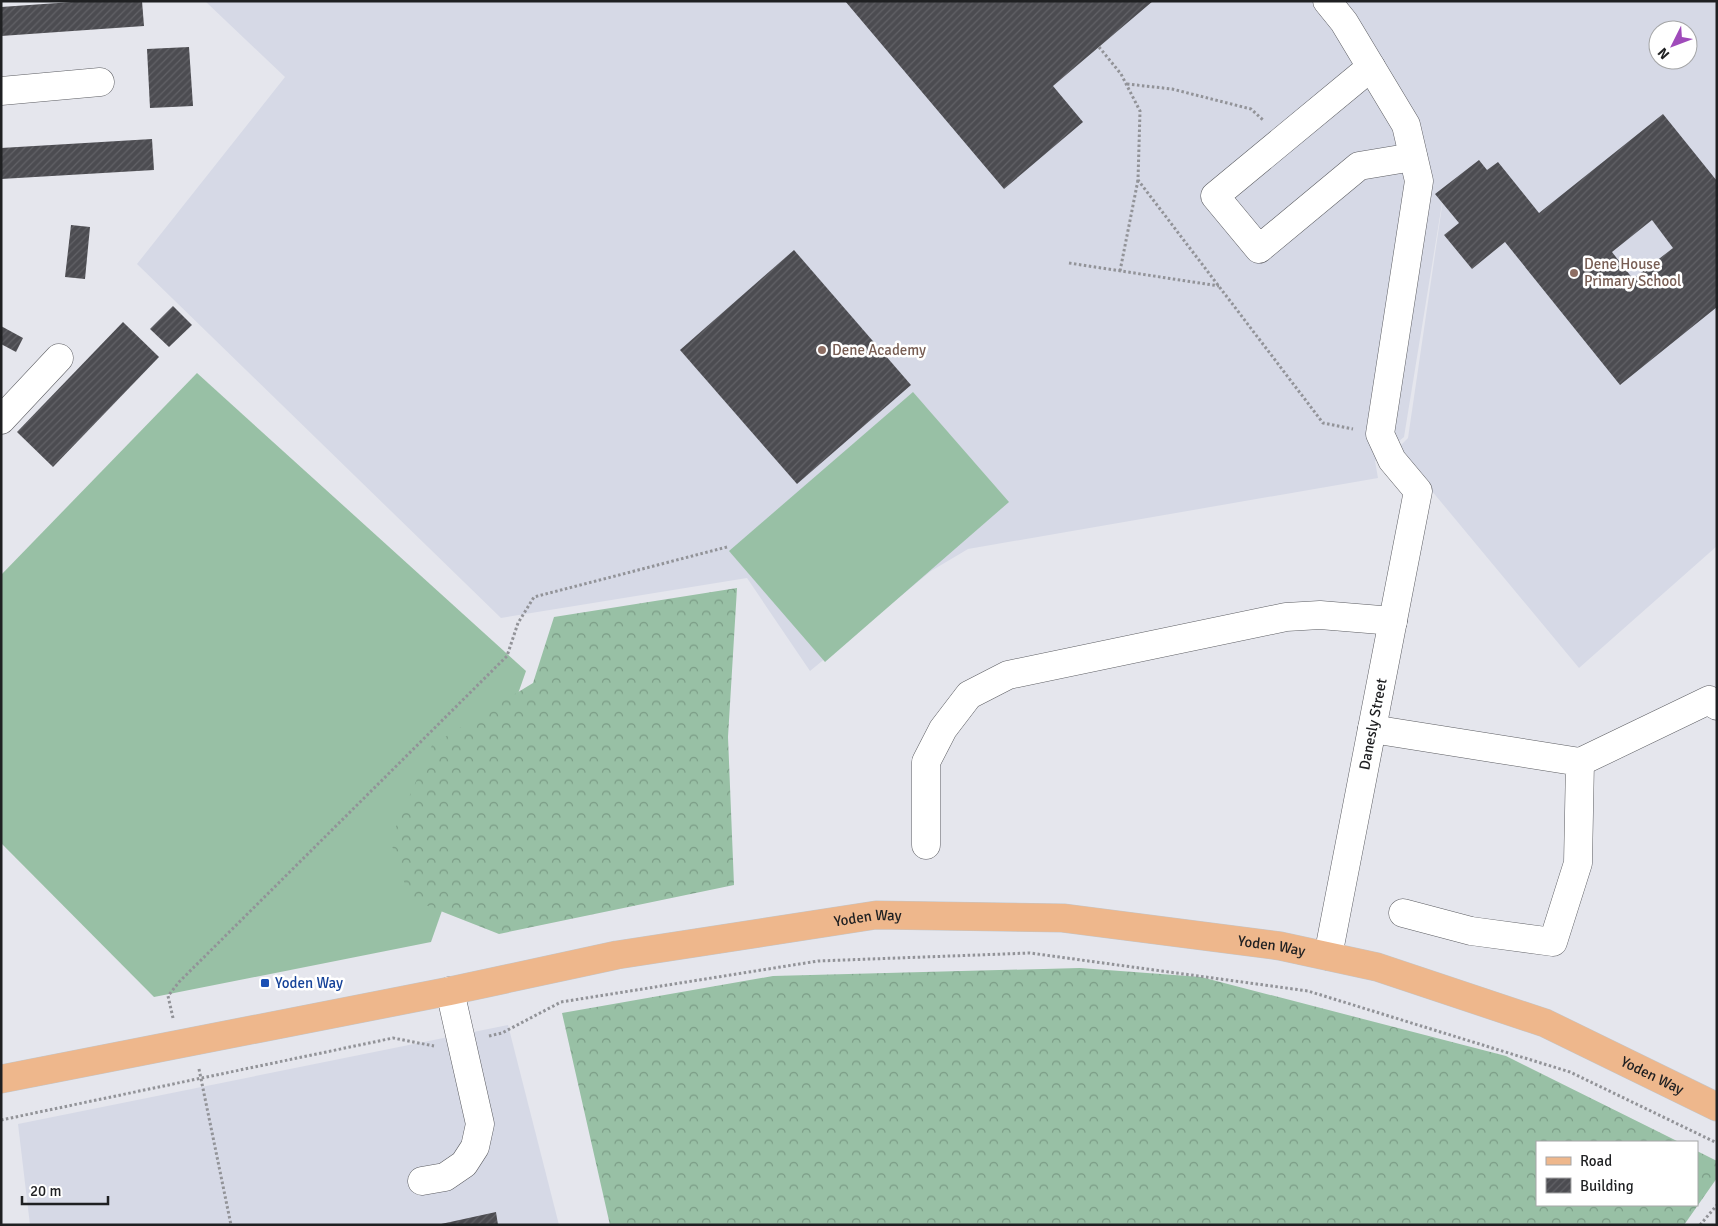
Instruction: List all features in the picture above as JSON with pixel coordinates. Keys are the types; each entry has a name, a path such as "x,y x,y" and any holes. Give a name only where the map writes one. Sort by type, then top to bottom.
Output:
{"main road":[{"name":"Yoden Way","path":"1,1079 450,991 618,955 876,915 1063,918 1280,946 1377,967 1545,1023 1717,1107"}],"street":[{"path":"1327,1 1344,22 1406,125 1419,181 1380,434"},
{"path":"1371,67 1215,196 1259,249 1359,166 1413,157"},
{"path":"1,91 100,82"},
{"path":"1,420 60,358"},
{"name":"Danesly Street","path":"1328,956 1418,491 1392,460 1380,434"},
{"path":"926,846 926,762 943,729 969,695 1008,675 1286,617 1320,615 1393,621"},
{"path":"1372,729 1580,762 1709,700 1717,706"},
{"path":"1403,913 1471,932 1553,942 1578,863 1580,762"},
{"path":"422,1181 446,1177 464,1164 475,1147 480,1124 450,991"}],"path":[{"path":"1099,47 1126,84 1140,111 1138,180 1120,271"},
{"path":"1126,84 1172,89 1251,109 1284,139"},
{"path":"1138,180 1323,423 1380,434"},
{"path":"1069,263 1219,286"},
{"path":"231,1225 201,1078 168,996 179,982 507,656 518,623 534,597 727,547"},
{"path":"1,1120 393,1038 430,1047 502,1033 561,1002 808,962 1030,953 1308,991 1570,1072 1717,1143"},
{"path":"1700,1225 1717,1205"}],"shaded area":[{"name":"Dene Academy","path":"205,1 1717,1 1717,546 1579,668 1397,449 1408,438 1446,179 1404,437 1375,461 1378,478 968,549 931,571 810,671 747,578 501,618 137,264 285,77"},
{"path":"508,1025 559,1225 30,1225 18,1124"}],"green space":[{"path":"197,373 526,671 431,942 154,997 1,843 1,575"},
{"path":"913,392 1009,502 825,662 729,551"},
{"path":"737,588 728,737 734,885 499,934 410,899 390,840 432,745 533,683 554,617"},
{"path":"1080,968 1201,977 1506,1056 1677,1141 1536,1141 1536,1206 1697,1206 1684,1225 610,1225 562,1013 773,976"},
{"path":"1698,1152 1717,1161 1717,1178 1698,1205"}],"building":[{"path":"86,1 142,1 144,26 1,36 1,7"},
{"path":"845,1 1153,1 1053,86 1083,122 1004,189"},
{"path":"189,47 193,106 150,108 147,49"},
{"path":"1663,114 1717,181 1717,307 1620,385 1505,242 1472,269 1444,235 1459,223 1435,194 1479,160 1487,170 1498,162 1539,213","holes":["1652,220 1673,248 1633,279 1612,252"]},
{"path":"152,139 154,170 1,179 1,148"},
{"path":"71,225 90,227 85,279 65,277"},
{"path":"794,250 911,385 797,484 680,350"},
{"path":"173,306 192,325 169,347 150,329"},
{"path":"123,322 159,357 53,467 17,432"},
{"path":"1,326 23,338 16,352 1,344"},
{"path":"496,1212 498,1225 441,1225 441,1224"}],"place":[{"name":"Dene House Primary School","path":"1574,273"},
{"name":"Dene Academy","path":"822,350"},
{"name":"Yoden Way","path":"265,983"}]}
